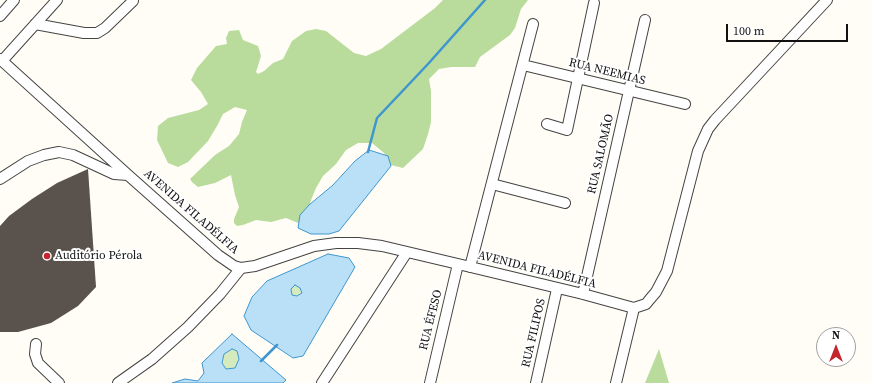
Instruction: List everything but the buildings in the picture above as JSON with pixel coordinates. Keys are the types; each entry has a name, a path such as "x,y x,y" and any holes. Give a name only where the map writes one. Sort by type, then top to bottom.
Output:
{"street":[{"path":"0,16 14,0"},
{"path":"1,60 57,0"},
{"path":"616,383 634,308 646,304 656,292 667,271 698,152 708,129 828,0"},
{"path":"35,24 84,33 97,33 105,28 133,1"},
{"path":"547,124 567,130 594,3"},
{"name":"RUA SALOMÃO","path":"583,294 645,20"},
{"path":"470,267 523,65 532,24"},
{"name":"AVENIDA FILADÉLFIA","path":"1,60 218,255 234,266 241,268 255,266 314,246 336,243 358,243 382,246 583,294 634,308"},
{"name":"RUA NEEMIAS","path":"523,65 685,104"},
{"path":"0,179 28,161 44,155 59,152 73,155 114,174 128,175"},
{"path":"492,184 565,203"},
{"path":"322,383 407,252"},
{"name":"RUA ÉFESO","path":"430,383 458,264"},
{"path":"118,383 152,359 188,327 220,294 241,268"},
{"name":"RUA FILIPOS","path":"536,383 558,289"},
{"path":"36,344 35,354 38,363 59,383"}],"green space":[{"path":"443,0 528,0 521,9 515,28 510,35 480,57 475,67 451,67 439,69 429,79 431,91 431,122 428,134 423,149 403,168 391,165 384,153 372,143 358,143 346,150 336,164 323,176 311,200 308,213 298,223 286,218 271,222 256,220 237,226 234,223 234,219 239,207 231,175 215,183 198,187 190,179 215,155 229,146 239,134 247,110 235,107 223,114 208,141 188,162 178,167 168,163 157,140 158,126 168,118 199,110 208,104 201,92 191,80 197,68 216,46 227,44 226,38 229,31 239,30 243,40 258,46 261,56 256,72 258,74 273,63 283,59 292,41 306,31 316,29 326,31 354,53 366,56 381,49 435,8"},
{"path":"295,285 300,287 302,293 297,296 292,295 291,289"},
{"path":"232,349 237,351 239,359 235,368 226,369 222,363 224,354"},
{"path":"659,349 669,383 645,383"}],"water":[{"path":"369,150 388,156 391,166 339,231 329,234 311,234 298,228 300,215 309,205 333,185 355,161"},
{"path":"328,254 349,258 355,267 303,356 293,358 251,330 244,316 252,297 267,281","holes":["295,285 300,288 302,293 297,296 292,295 291,289"]},
{"path":"232,334 286,380 283,383 172,383 185,379 198,381 204,373 202,363","holes":["232,349 237,351 239,359 235,368 226,369 222,363 224,354"]}],"waterway":[{"path":"368,152 377,118 485,0"},
{"path":"261,361 277,345"}],"place":[{"name":"Auditório Pérola","path":"47,256"}]}
